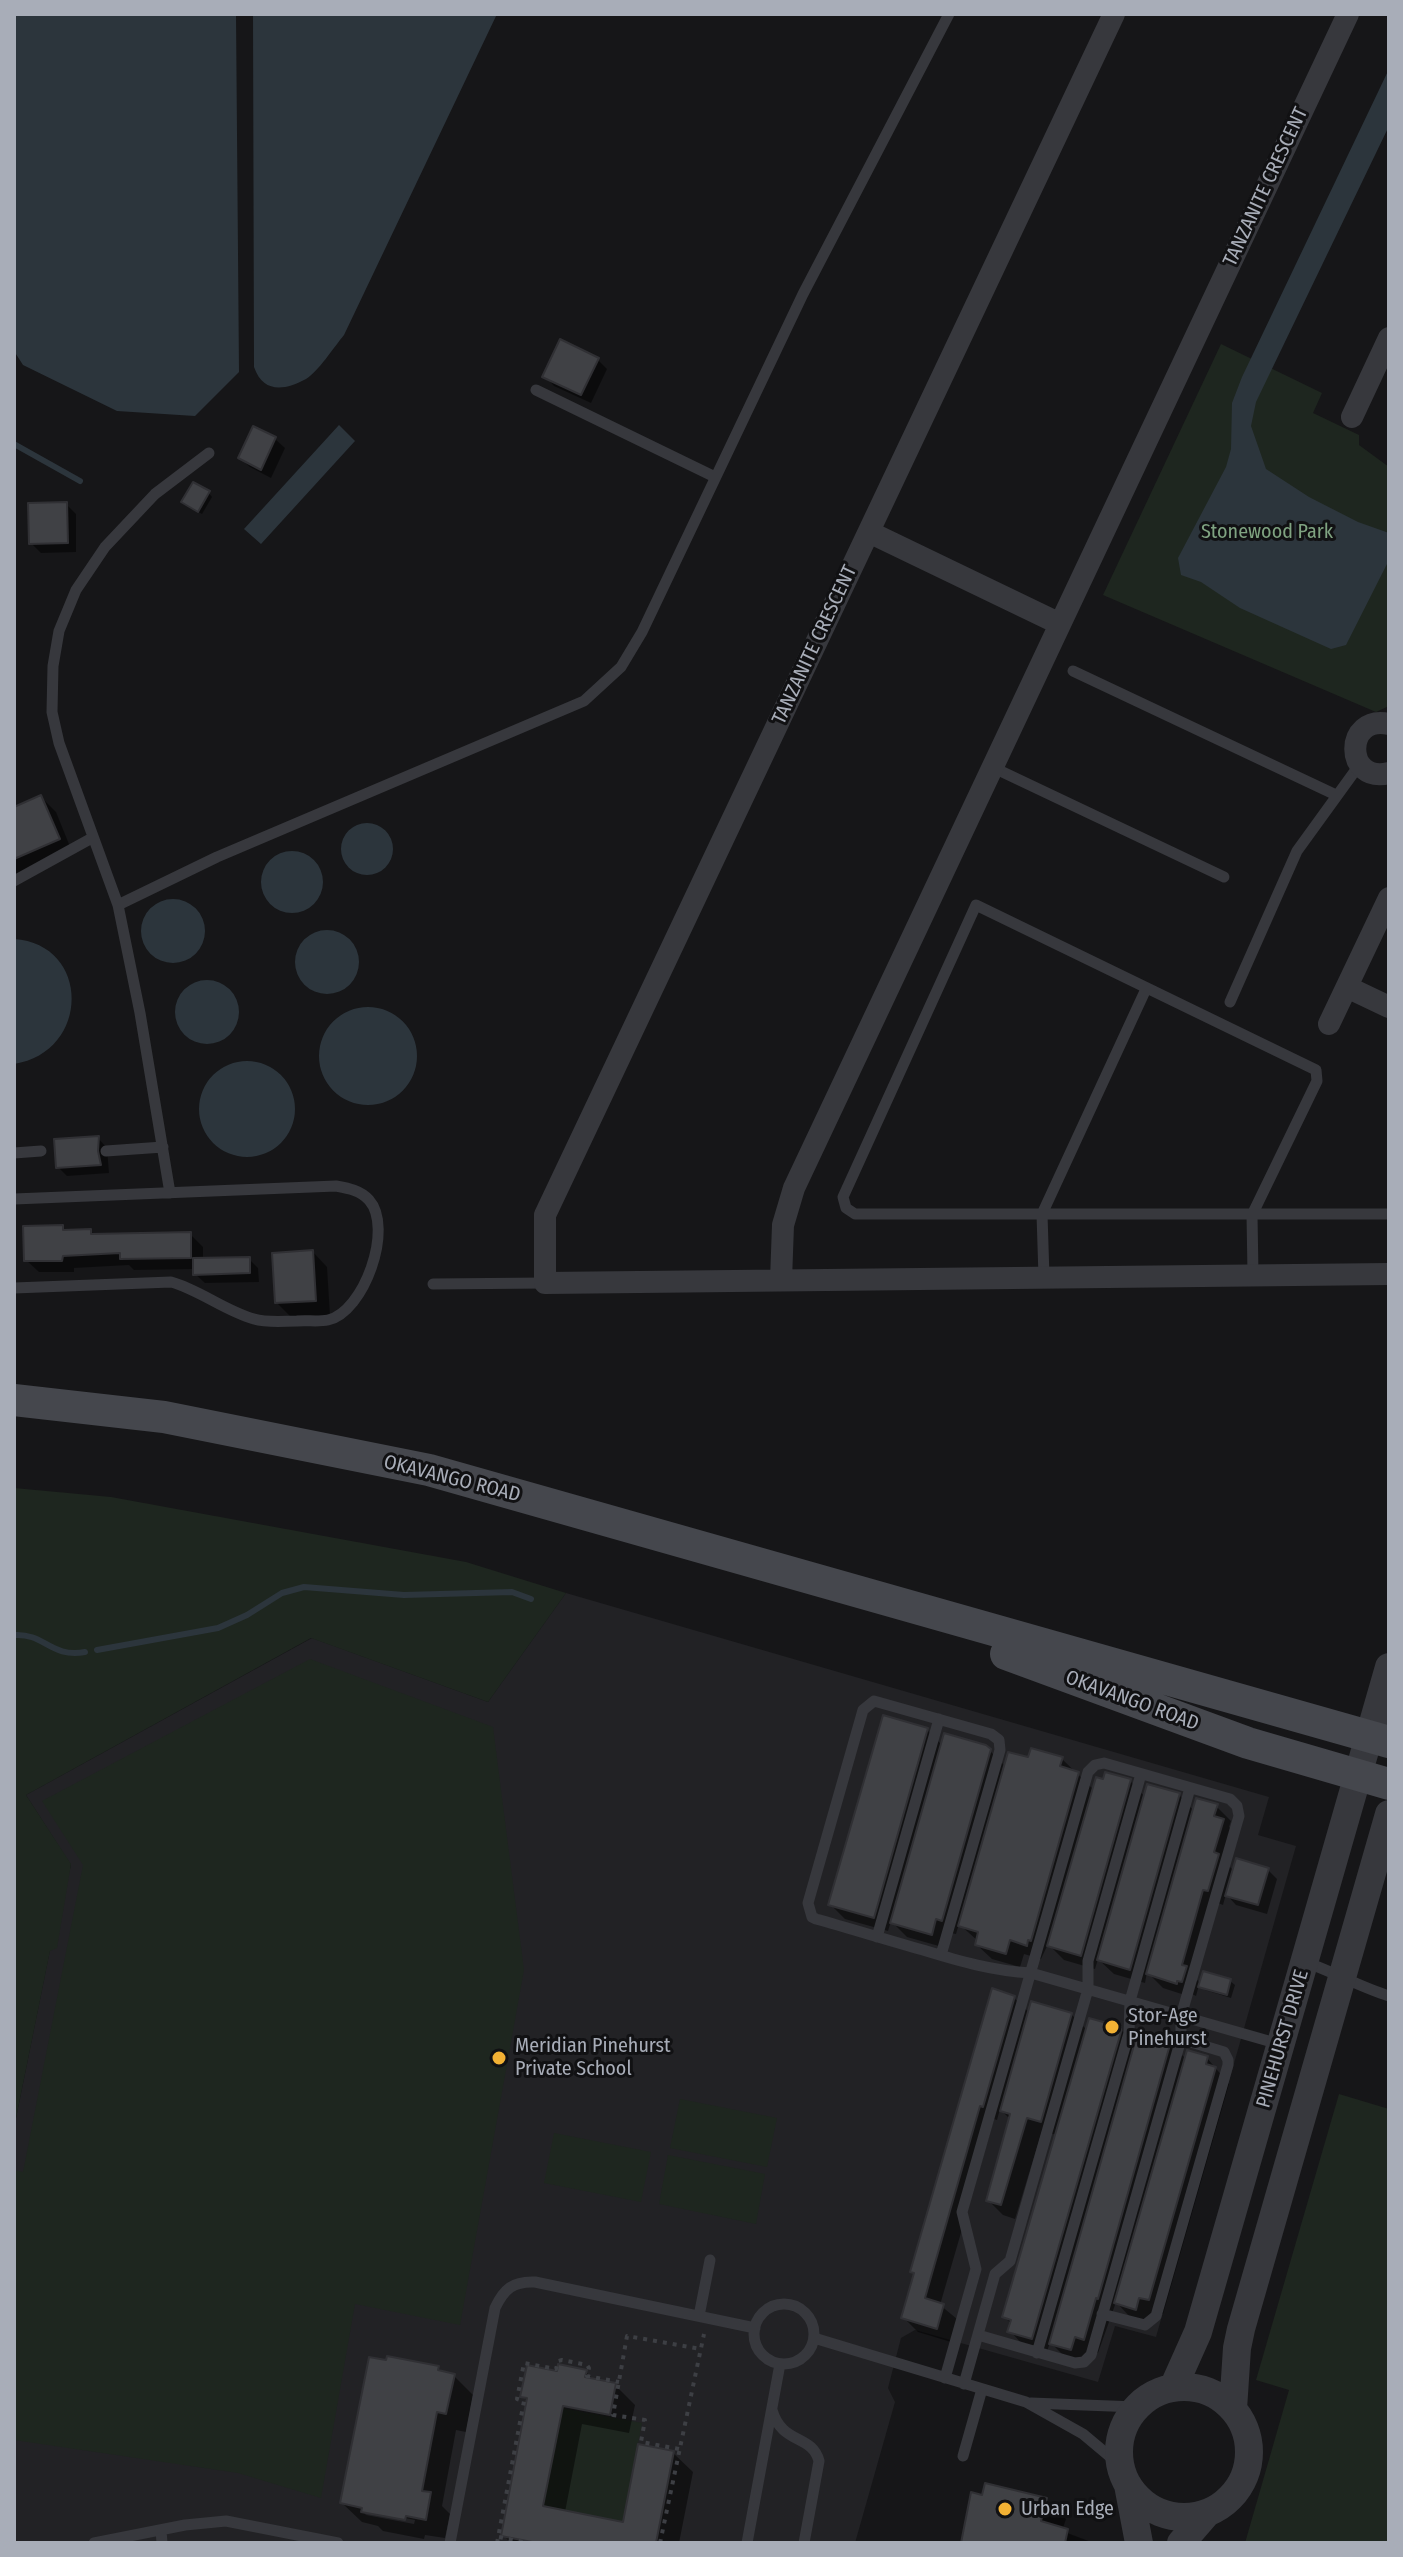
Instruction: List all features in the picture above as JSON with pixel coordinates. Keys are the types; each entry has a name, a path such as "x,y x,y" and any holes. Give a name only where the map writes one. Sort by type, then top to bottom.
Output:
{"main road":[{"name":"OKAVANGO ROAD","path":"14,1400 164,1417 429,1470 1379,1739"},
{"name":"OKAVANGO ROAD","path":"882,1599 1020,1659 1248,1743 1374,1780"}],"street":[{"name":"TANZANITE CRESCENT","path":"545,1283 545,1215 1114,14"},
{"name":"TANZANITE CRESCENT","path":"781,1280 783,1225 794,1188 1348,14"},
{"path":"1352,417 1389,338"},
{"path":"869,532 1060,624"},
{"path":"1389,724 1375,723 1360,732 1354,748 1360,764 1375,774 1389,773"},
{"path":"1329,1024 1389,898"},
{"path":"1347,987 1389,1007"},
{"path":"545,1283 1389,1274"},
{"name":"PINEHURST DRIVE","path":"1173,2388 1198,2332 1305,1962 1374,1780 1386,1678"},
{"name":"PINEHURST DRIVE","path":"1233,2409 1241,2329 1389,1814"},
{"path":"1124,2475 1142,2502 1162,2514 1185,2517 1207,2513 1225,2503 1239,2487 1247,2468 1249,2447 1244,2427 1233,2409 1216,2395 1195,2388 1173,2388 1154,2394 1137,2407 1125,2424 1119,2444 1124,2475 1139,2543"},
{"path":"1181,2543 1207,2513"}],"lane":[{"path":"118,905 217,857 584,701 621,667 642,632 803,294 949,14"},
{"path":"536,390 715,477"},
{"path":"170,1193 140,1013 118,905 59,743 52,712 53,666 59,631 76,590 105,547 155,494 209,453"},
{"path":"1073,671 1336,795"},
{"path":"1230,1002 1297,851 1360,764"},
{"path":"992,767 1224,877"},
{"path":"14,881 92,838"},
{"path":"1253,1274 1252,1215 1317,1081 1316,1070 976,905 843,1197 846,1208 855,1214 1252,1215 1389,1214"},
{"path":"1044,1277 1042,1214 1146,989"},
{"path":"106,1151 163,1147"},
{"path":"14,1153 41,1151"},
{"path":"14,1199 336,1186 354,1190 369,1200 376,1213 379,1232 377,1251 363,1285 342,1313 329,1320 269,1322 255,1319 171,1282 14,1288"},
{"path":"433,1284 545,1283"},
{"path":"941,1955 999,1740 991,1734 879,1701 865,1706 808,1903 812,1917 877,1937 941,1955 998,1971 1031,1973 1282,2045"},
{"path":"877,1937 939,1719"},
{"path":"945,2378 976,2269 962,2212 1091,1768 1104,1763 1230,1799 1239,1810 1181,2016 1181,2039 1091,2355 1084,2362 1075,2363 978,2335"},
{"path":"964,2384 995,2274 1010,2261 1088,1989 1088,1961 1141,1774"},
{"path":"1037,2353 1129,2033 1130,2001 1190,1788"},
{"path":"1305,1962 1389,1996"},
{"path":"1102,2314 1140,2325 1154,2320 1207,2139 1228,2060 1219,2049 1181,2039"},
{"path":"703,2317 710,2260"},
{"path":"976,2269 995,2274"},
{"path":"450,2543 495,2308 510,2286 523,2281 535,2282 755,2328"},
{"path":"793,2305 812,2322 814,2338 811,2347 799,2361 780,2364 772,2362 759,2351 755,2328 769,2308 793,2305"},
{"path":"814,2338 1026,2402 1083,2434 1124,2475"},
{"path":"747,2543 780,2364"},
{"path":"963,2456 982,2389"},
{"path":"1026,2402 1137,2407"},
{"path":"772,2409 780,2429 810,2447 817,2453 819,2461 804,2543"},
{"path":"94,2543 226,2521 338,2543"},
{"path":"161,2530 162,2543"}],"path":[{"path":"660,2543 701,2349 703,2317"},
{"path":"679,2449 641,2442 645,2420 613,2415 627,2336 701,2349"},
{"path":"528,2543 498,2540 524,2401 517,2399 524,2363 556,2369 558,2361 562,2360 587,2365 587,2376 619,2382"}],"shaded area":[{"path":"14,14 236,14 239,372 195,416 117,411 23,365 14,351"},
{"path":"253,14 497,14 344,335 311,376 282,387 263,382 254,367"},
{"path":"1389,69 1389,126 1256,402 1251,426 1266,469 1309,497 1358,522 1389,533 1388,562 1346,645 1331,649 1240,608 1201,582 1181,575 1178,558 1226,467 1231,449 1232,403 1242,377"},
{"path":"339,425 355,441 261,544 244,529"},
{"path":"367,823 386,830 393,849 386,868 367,875 348,868 341,849 348,830"},
{"path":"286,851 298,851 314,860 321,870 321,894 314,904 298,913 286,913 266,899 261,888 261,876 275,856"},
{"path":"167,899 179,899 196,908 203,919 203,943 196,954 179,963 167,963 155,958 146,949 141,937 141,925 146,913 155,904"},
{"path":"321,930 333,930 350,939 357,950 357,974 350,985 333,994 321,994 309,989 300,980 295,968 295,956 300,944 309,935"},
{"path":"14,939 39,945 57,959 68,978 72,999 68,1020 57,1040 39,1055 14,1064"},
{"path":"207,980 230,989 239,1012 230,1035 207,1044 184,1035 175,1012 184,989"},
{"path":"368,1007 387,1011 403,1021 413,1037 417,1056 413,1075 403,1091 387,1101 368,1105 349,1101 333,1091 323,1075 319,1056 323,1037 333,1021 349,1011"},
{"path":"247,1061 265,1065 281,1075 291,1091 295,1109 291,1127 281,1143 265,1153 247,1157 229,1153 213,1143 203,1127 199,1109 203,1091 213,1075 229,1065"},
{"name":"Meridian Pinehurst Private School","path":"566,1593 1269,1797 1258,1835 1296,1846 1156,2337 1115,2326 1098,2382 915,2330 901,2338 888,2388 895,2402 855,2543 14,2543 14,2128 50,1950 71,1865 26,1795 312,1638 488,1702"}],"green space":[{"name":"Stonewood Park","path":"1221,344 1322,393 1313,413 1359,435 1359,445 1389,467 1389,706 1376,712 1103,595"},
{"path":"14,1488 111,1497 466,1562 566,1593 488,1702 311,1638 26,1795 71,1864 57,1948 50,1951 14,2128"},
{"path":"310,1659 493,1727 524,1970 460,2325 355,2304 321,2498 238,2473 14,2440 14,2170 23,2172 83,1865 42,1801"},
{"path":"1339,2094 1389,2109 1389,2543 1245,2543 1289,2390 1256,2380"},
{"path":"680,2099 777,2118 767,2167 670,2148"},
{"path":"554,2133 651,2152 641,2202 544,2183"},
{"path":"668,2155 765,2174 756,2224 659,2204"},
{"path":"562,2408 642,2423 623,2522 543,2506"}],"building":[{"path":"560,339 599,358 581,395 542,377"},
{"path":"253,426 276,437 261,470 238,458"},
{"path":"193,482 210,491 198,512 181,502"},
{"path":"67,502 68,543 29,544 28,503"},
{"path":"41,795 60,839 14,859 14,807"},
{"path":"99,1136 101,1165 56,1168 54,1139"},
{"path":"63,1225 63,1230 91,1229 91,1234 191,1232 191,1258 120,1259 120,1253 63,1256 62,1261 24,1261 23,1226"},
{"path":"313,1250 316,1301 275,1303 272,1253"},
{"path":"250,1257 250,1273 193,1275 193,1258"},
{"path":"883,1715 928,1728 874,1918 828,1905"},
{"path":"944,1733 991,1749 942,1921 936,1919 932,1935 890,1923"},
{"path":"1031,1748 1063,1757 1060,1766 1079,1772 1031,1941 1028,1940 1027,1946 1010,1940 1006,1954 975,1945 978,1932 958,1926 1008,1752 1028,1757"},
{"path":"1105,1772 1131,1779 1081,1956 1047,1946 1096,1777 1103,1779"},
{"path":"1147,1784 1180,1793 1130,1970 1097,1960"},
{"path":"1196,1798 1218,1804 1214,1816 1224,1819 1214,1852 1219,1854 1208,1891 1203,1890 1182,1965 1187,1966 1182,1982 1177,1981 1177,1984 1146,1974"},
{"path":"1236,1858 1269,1868 1258,1905 1225,1896"},
{"path":"1203,1971 1231,1979 1227,1995 1198,1987"},
{"path":"992,1988 1015,1996 925,2298 944,2304 937,2329 901,2318 914,2273 910,2272"},
{"path":"1031,2001 1072,2013 1041,2122 1027,2118 1001,2205 986,2201 1010,2114 1000,2111"},
{"path":"1089,2018 1121,2027 1121,2032 1032,2339 1007,2332 1011,2320 1002,2317"},
{"path":"1138,2031 1171,2041 1098,2299 1084,2340 1075,2337 1071,2350 1049,2344"},
{"path":"1187,2050 1208,2056 1206,2064 1216,2067 1149,2300 1139,2298 1136,2310 1114,2303"},
{"path":"387,2356 439,2366 438,2370 455,2374 446,2414 437,2412 422,2491 431,2492 426,2520 406,2516 405,2520 361,2512 362,2508 340,2503 369,2357 386,2360"},
{"path":"558,2364 587,2370 585,2377 616,2383 610,2415 563,2406 543,2506 623,2522 638,2444 674,2451 656,2543 537,2543 501,2536 527,2398 520,2397 527,2365 557,2371"},
{"name":"Urban Edge","path":"985,2483 1047,2498 1041,2521 1068,2529 1065,2543 961,2543 971,2492 982,2495"}],"waterway":[{"path":"14,444 80,481"},
{"path":"97,1650 218,1628 247,1615 282,1593 304,1587 404,1595 512,1592 531,1599"},
{"path":"14,1635 25,1635 64,1652 85,1652"}],"place":[{"name":"Stor-Age Pinehurst","path":"1112,2027"},
{"name":"Meridian Pinehurst Private School","path":"499,2058"},
{"name":"Urban Edge","path":"1005,2509"}]}
